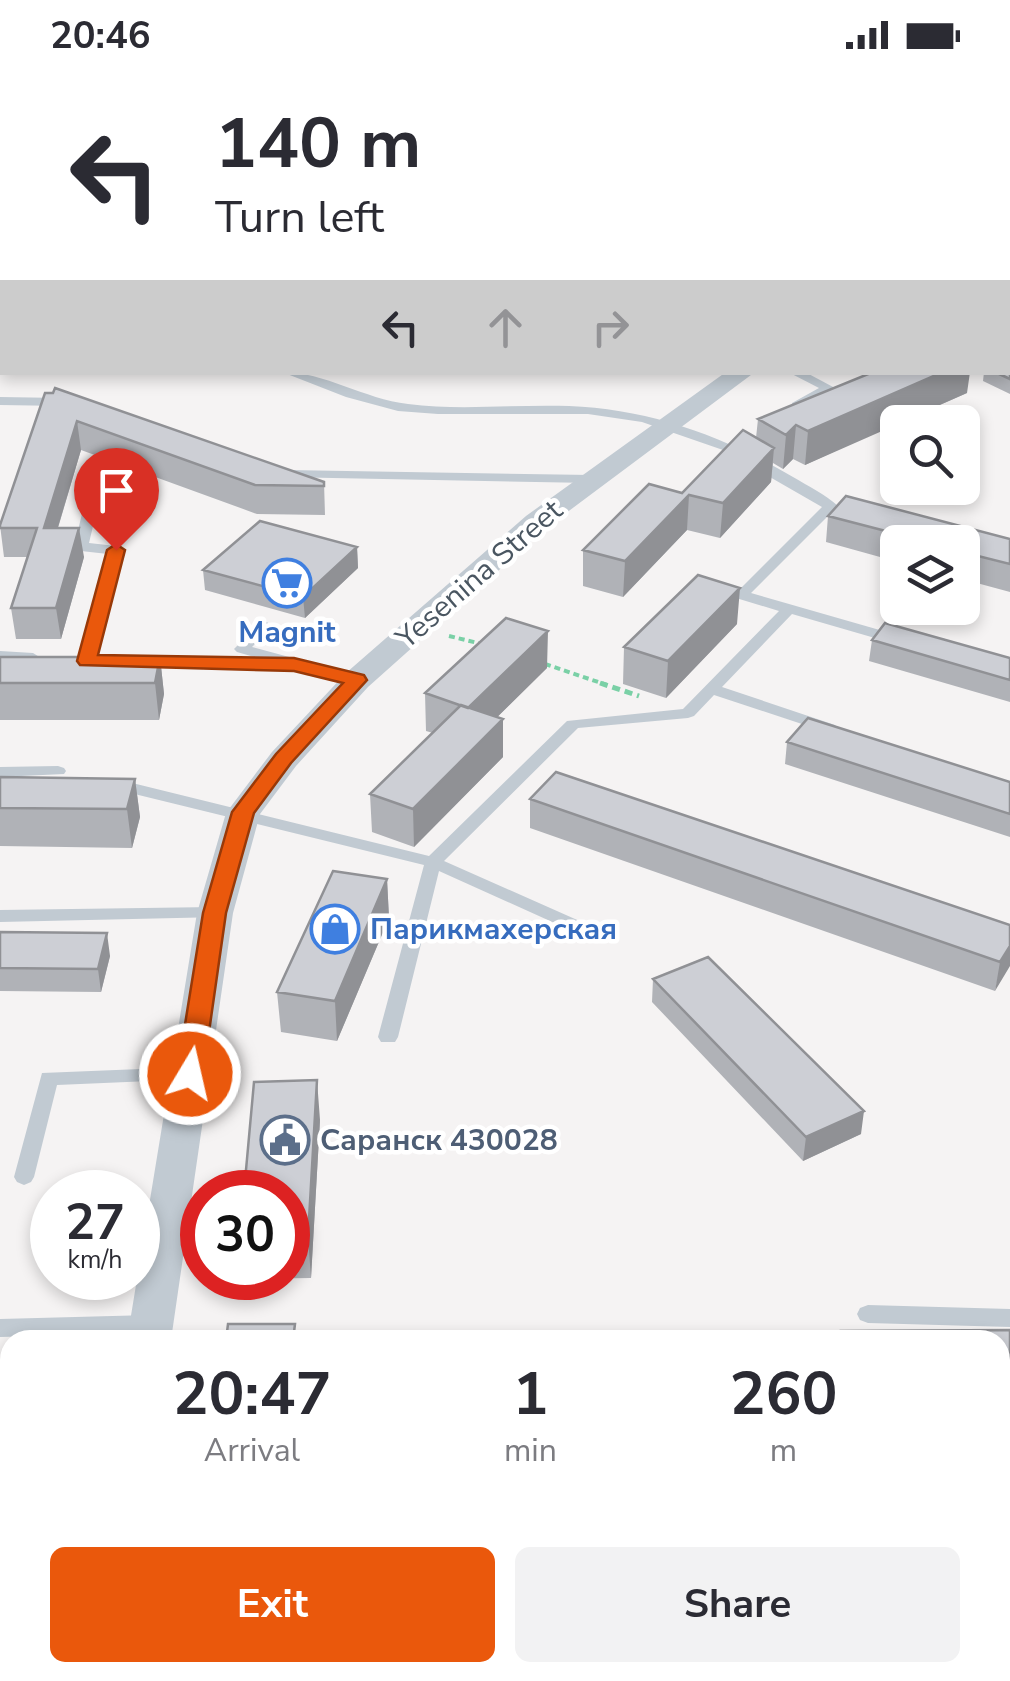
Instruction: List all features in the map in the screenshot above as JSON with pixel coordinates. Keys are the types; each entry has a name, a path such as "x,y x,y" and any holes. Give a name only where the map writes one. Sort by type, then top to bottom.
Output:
{"street":[{"name":"Yesenina Street","path":"150,1330 215,913 243,812 284,759 357,680 536,522 739,375"}],"lane":[{"path":"298,375 410,409 612,412 667,424 727,447 839,507 741,595 918,646"},
{"path":"778,418 829,388 801,375"},
{"path":"0,401 79,402"},
{"path":"727,447 744,437"},
{"path":"274,469 292,476 591,479"},
{"path":"69,660 116,550 81,547 93,497"},
{"path":"388,1037 434,862 573,724 688,713 790,608"},
{"path":"265,626 242,649 357,680"},
{"path":"0,656 106,661"},
{"path":"124,662 294,664"},
{"path":"711,689 842,732"},
{"path":"0,772 58,771"},
{"path":"526,771 544,777"},
{"path":"116,784 243,812 434,862 586,931"},
{"path":"0,916 215,913"},
{"path":"24,1178 48,1078 190,1074"},
{"path":"868,1314 1010,1318"},
{"path":"0,1328 75,1330"}],"path":[{"path":"417,628 490,645"},
{"path":"544,664 688,713"}],"building":[{"path":"866,375 936,375 808,431 796,425 786,435 758,419"},
{"path":"55,388 324,482 324,486 255,485 77,421 44,528 79,528 56,608 11,608 37,528 0,525 45,393 53,393"},
{"path":"743,430 774,448 723,503 689,495 625,561 583,550 649,484 682,493"},
{"path":"846,496 957,525 880,525 880,530 828,516"},
{"path":"260,521 357,547 303,597 203,570"},
{"path":"980,531 1010,539 1010,564 980,556"},
{"path":"698,575 740,588 668,661 624,647"},
{"path":"506,618 548,631 468,708 425,693"},
{"path":"883,625 892,625 1010,658 1010,680 872,640"},
{"path":"0,657 160,657 155,683 0,683"},
{"path":"461,705 503,719 413,809 370,794"},
{"path":"808,718 1010,782 1010,814 787,742"},
{"path":"556,772 1010,925 1010,946 1000,962 530,799"},
{"path":"0,777 135,779 127,809 0,808"},
{"path":"333,871 387,879 335,1001 277,992"},
{"path":"0,932 107,933 98,969 0,968"},
{"path":"708,957 864,1111 806,1137 653,979"},
{"path":"317,1080 310,1202 310,1170 246,1170 254,1082"},
{"path":"228,1324 295,1324 294,1330 227,1330"}],"place":[{"name":"Magnit","path":"287,583"},
{"name":"Парикмахерская","path":"335,929"},
{"name":"Саранск 430028","path":"285,1140"}],"route":[{"path":"116,550 87,661 294,664 357,680 284,759 243,812 215,913 190,1074"}]}
